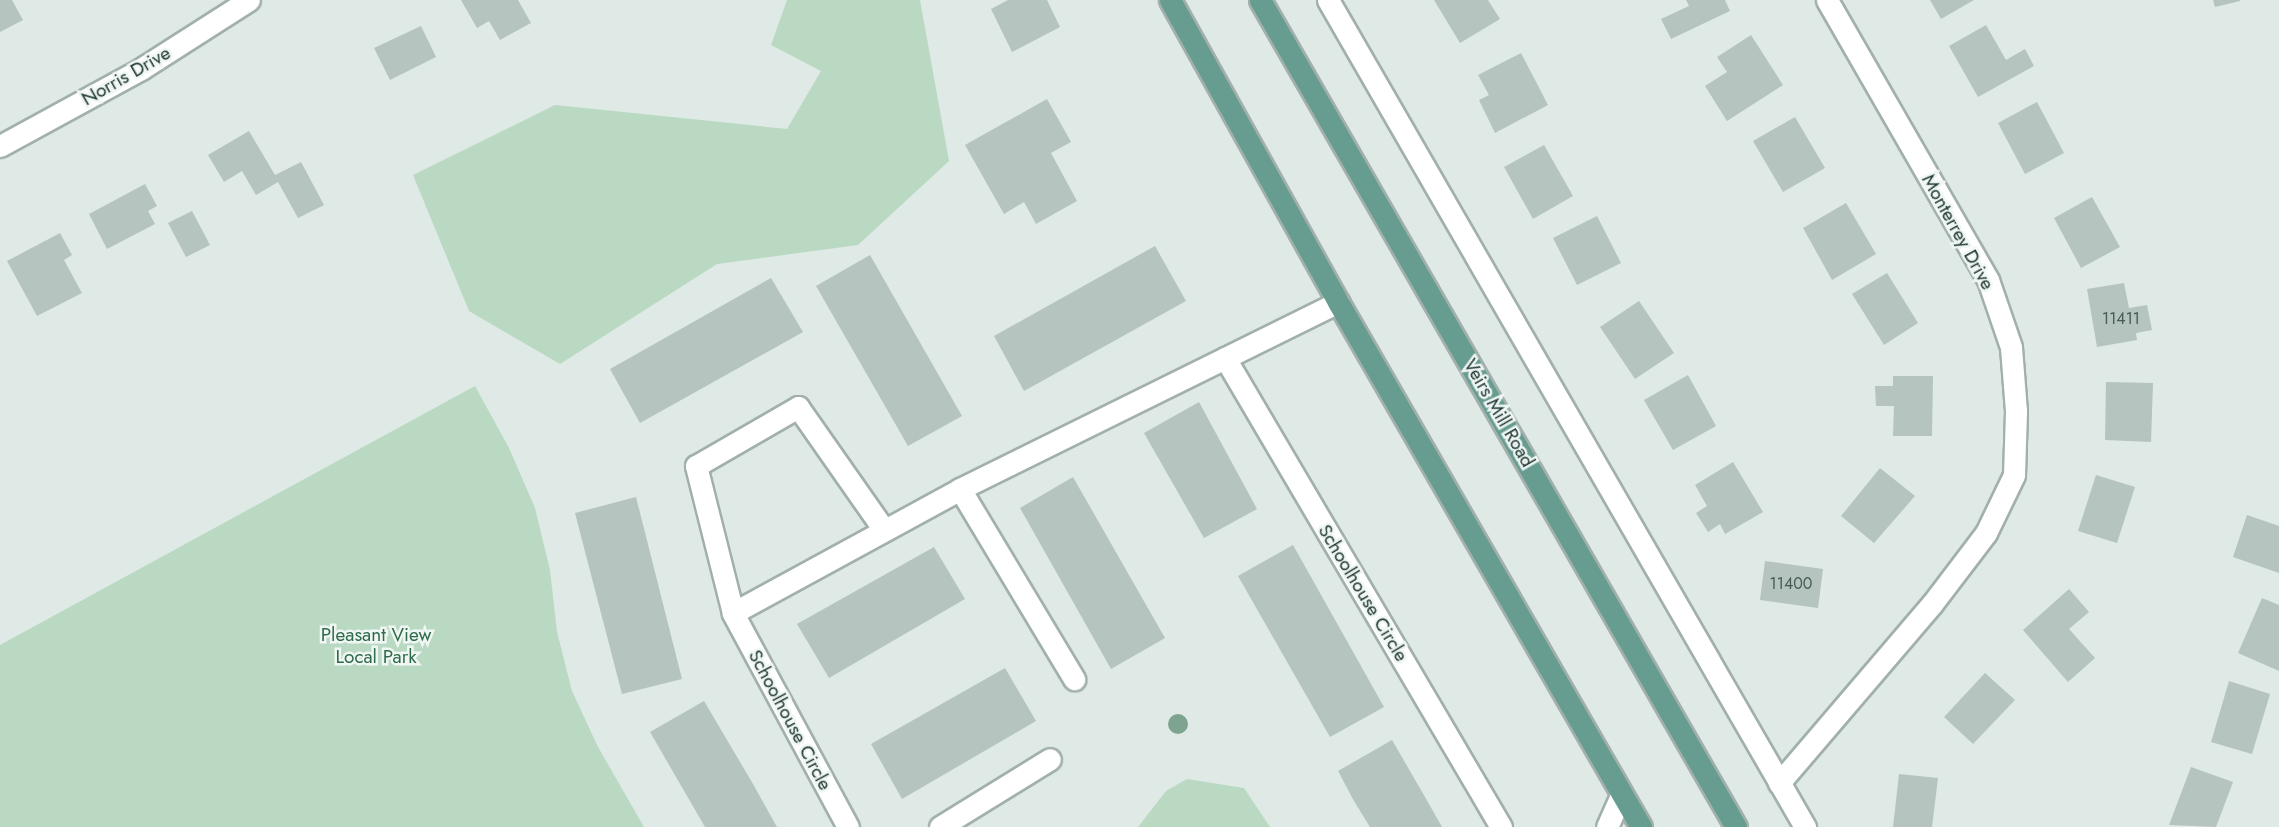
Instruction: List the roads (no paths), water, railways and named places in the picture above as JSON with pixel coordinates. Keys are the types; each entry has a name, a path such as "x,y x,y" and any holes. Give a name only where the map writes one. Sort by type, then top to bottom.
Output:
{"main road":[{"path":"1170,0 1338,302 1641,827"},
{"name":"Veirs Mill Road","path":"1260,0 1736,827"}],"street":[{"path":"1328,0 1805,827"},
{"name":"Monterrey Drive","path":"1779,783 1932,604 1986,533 2014,475 2016,411 2011,347 1988,280 1827,0"},
{"name":"Norris Drive","path":"0,146 141,69 244,1"},
{"path":"733,613 960,489 1338,302"},
{"name":"Schoolhouse Circle","path":"1225,358 1502,827"},
{"name":"Schoolhouse Circle","path":"848,827 733,613 696,466 798,407 884,530"},
{"path":"960,489 1074,679"},
{"path":"940,827 1050,759"},
{"path":"1607,827 1622,794"}],"park label":[{"name":"Pleasant View Local Park","path":"376,646"}]}
